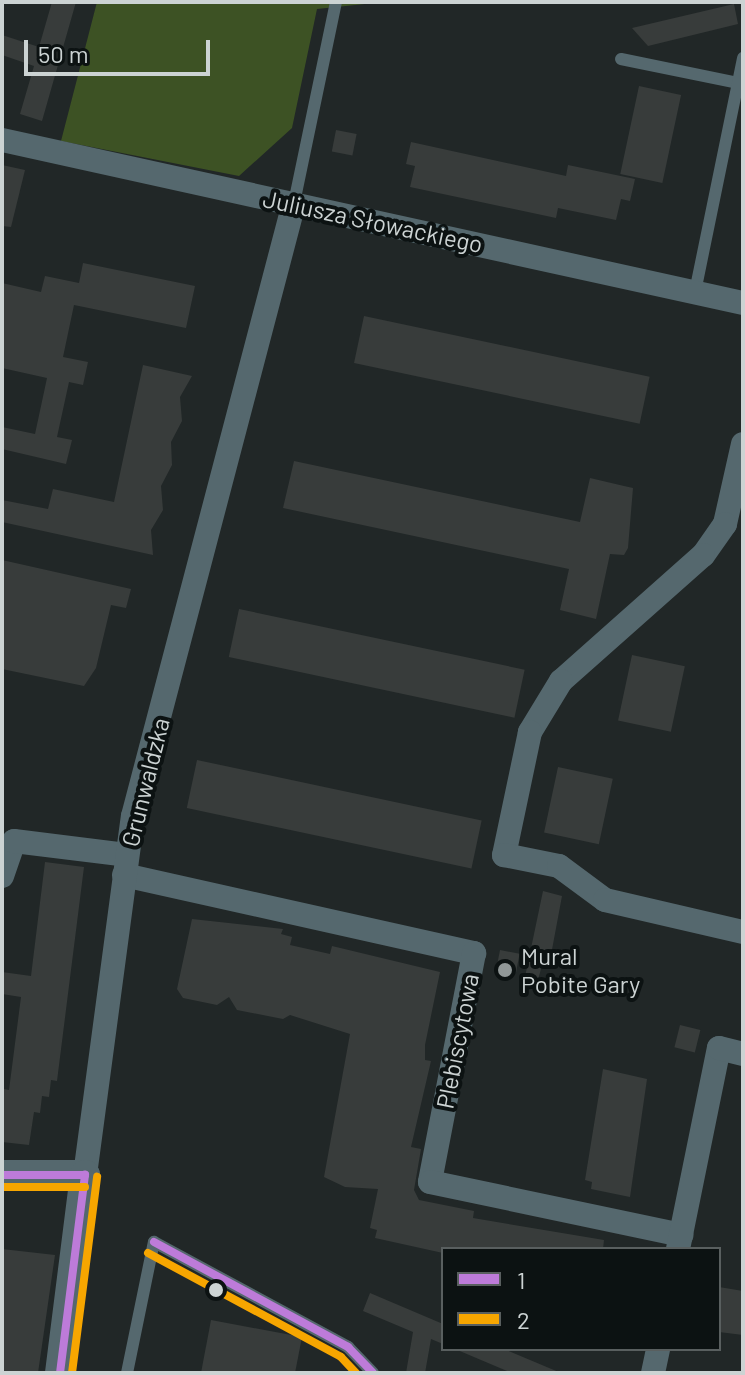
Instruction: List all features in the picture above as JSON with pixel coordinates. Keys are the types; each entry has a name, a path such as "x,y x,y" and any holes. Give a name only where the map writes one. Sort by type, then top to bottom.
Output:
{"street":[{"name":"Juliusza Słowackiego","path":"2,140 695,292 742,299"},
{"name":"Grunwaldzka","path":"60,1373 125,865 294,203"},
{"path":"743,444 725,524 703,555 561,681 530,732 504,855 559,866 605,900 743,932"},
{"path":"2,876 14,841 125,865"},
{"name":"Plebiscytowa","path":"125,865 474,953 430,1182 680,1242 719,1048 743,1054"},
{"path":"2,1175 85,1175"},
{"path":"653,1373 658,1351"}],"lane":[{"path":"294,203 336,2"},
{"path":"695,292 743,58"},
{"path":"621,59 738,83"},
{"path":"127,1373 154,1242 348,1347 373,1373"}],"green space":[{"path":"97,2 384,2 317,9 292,128 239,176 61,141"}],"building":[{"path":"52,2 76,2 42,121 20,114 34,66 2,55 2,35 39,47"},
{"path":"734,4 738,24 648,46 632,28"},
{"path":"639,86 681,95 662,183 620,174"},
{"path":"336,130 357,134 352,156 332,152"},
{"path":"411,142 566,176 568,165 635,179 630,201 621,199 616,220 558,208 556,218 410,187 415,166 406,164"},
{"path":"2,165 25,170 11,227 2,226"},
{"path":"83,263 195,286 186,328 74,305 63,357 88,362 83,385 69,382 57,437 72,440 66,464 2,449 2,427 35,434 47,378 2,368 2,283 41,292 45,276 79,283"},
{"path":"364,316 650,377 640,424 354,363"},
{"path":"143,365 192,376 180,397 182,421 171,442 172,465 161,486 163,510 151,530 153,555 2,522 2,500 48,509 53,489 114,502"},
{"path":"294,461 580,522 590,478 633,488 628,548 624,555 610,554 596,619 560,610 569,569 283,508"},
{"path":"2,560 131,589 126,608 111,605 96,668 84,686 2,669"},
{"path":"239,609 525,670 514,718 229,657"},
{"path":"632,655 685,666 671,732 618,721"},
{"path":"197,760 482,821 471,868 187,808"},
{"path":"558,767 613,779 599,844 544,833"},
{"path":"45,862 84,867 57,1081 51,1080 49,1097 42,1096 40,1113 34,1112 29,1145 2,1142 4,1089 9,1090 21,997 2,994 2,972 31,976"},
{"path":"543,891 562,896 551,955 545,954 538,980 525,977"},
{"path":"192,919 283,929 281,934 292,937 290,945 330,954 332,946 440,972 425,1045 425,1060 431,1061 411,1147 421,1149 414,1190 419,1200 474,1211 473,1218 604,1240 603,1247 441,1247 441,1253 375,1238 377,1230 370,1228 378,1189 345,1187 324,1177 350,1034 290,1015 283,1019 237,1010 229,997 217,1005 183,998 177,989"},
{"path":"500,950 520,954 516,972 496,969"},
{"path":"680,1025 700,1030 695,1052 674,1047"},
{"path":"603,1069 647,1079 630,1197 591,1189 592,1182 585,1180"},
{"path":"2,1249 55,1255 38,1373 2,1373"},
{"path":"721,1287 743,1291 743,1335 721,1332"},
{"path":"370,1293 441,1323 441,1343 431,1339 425,1373 406,1373 413,1332 363,1311"},
{"path":"211,1320 302,1337 295,1373 201,1373"},
{"path":"460,1351 509,1351 561,1373 512,1373"}],"transit line":[{"name":"1","path":"2,1175 85,1175"},
{"name":"1","path":"60,1373 85,1175"},
{"name":"2","path":"72,1373 97,1177"},
{"name":"2","path":"2,1187 85,1187"},
{"name":"1","path":"154,1242 348,1347 373,1373"},
{"name":"2","path":"148,1253 341,1357 356,1373"}],"place":[{"name":"Mural Pobite Gary","path":"505,970"}]}
